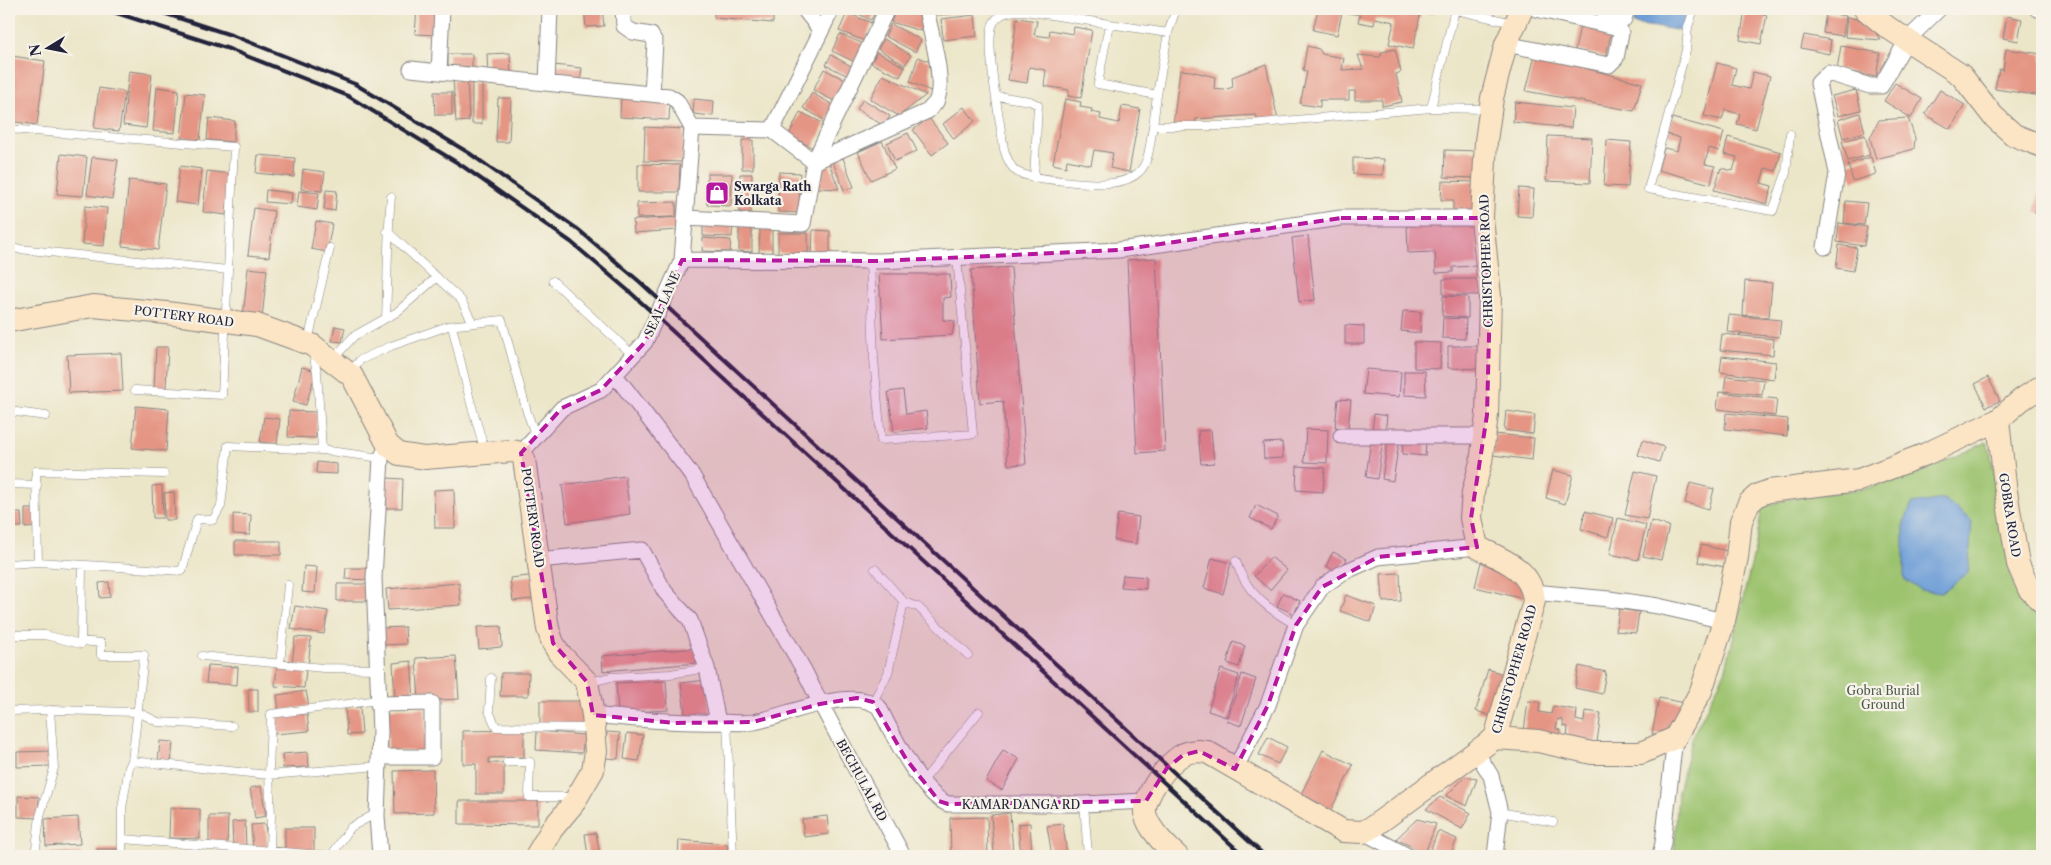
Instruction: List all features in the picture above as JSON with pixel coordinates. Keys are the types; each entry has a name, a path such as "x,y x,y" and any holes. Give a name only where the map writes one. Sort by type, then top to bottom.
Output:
{"street":[{"path":"439,72 442,9"},
{"path":"547,83 550,9"},
{"path":"623,9 624,26 633,32 651,35 655,42 652,94"},
{"path":"804,9 821,31"},
{"path":"772,130 832,9"},
{"path":"685,218 803,224 814,162 887,9"},
{"path":"814,162 928,111 936,102 939,76 926,9"},
{"path":"1506,44 1609,65 1616,58 1621,33 1619,28 1536,9"},
{"path":"1578,9 1621,20 1626,17 1627,9"},
{"path":"1865,9 1887,27 1961,75 1994,116 2014,135 2042,146"},
{"path":"1825,247 1837,173 1818,83 1828,73 1870,86 1881,86 1907,40 1939,9"},
{"path":"2037,9 2042,10"},
{"name":"CHRISTOPHER ROAD","path":"1363,832 1478,753 1495,738 1534,601 1530,583 1520,571 1477,547 1471,518 1473,492 1481,462 1487,415 1490,296 1482,218 1486,142 1490,109 1506,44 1518,16"},
{"path":"411,69 652,94 674,98 682,108 692,128 772,130 814,162"},
{"name":"SEAL LANE","path":"529,445 562,408 601,390 645,342 682,260 692,128"},
{"path":"682,260 870,261 1119,250 1341,218 1482,218"},
{"name":"POTTERY ROAD","path":"9,321 94,306 257,325 310,344 352,376 385,451 408,457 425,458 512,451 529,445"},
{"name":"BECHULAL RD","path":"615,375 692,475 805,672 820,704 872,796 903,856"},
{"path":"1660,856 1675,738 1701,691 1724,621 1737,557 1741,521 1749,503 1758,495 1783,489 1859,480 1926,454 1998,420 2021,400 2042,386"},
{"name":"GOBRA ROAD","path":"1998,420 2006,493 2018,564 2029,590 2042,602"},
{"path":"1341,436 1484,436"},
{"name":"POTTERY ROAD","path":"529,445 524,459 548,628 559,653 587,682"},
{"path":"380,856 377,813 379,761 374,578 385,451"},
{"path":"1236,770 1268,706 1296,626 1322,587 1342,573 1378,556 1477,547"},
{"path":"538,560 642,550 665,592 690,620 723,722"},
{"path":"1533,592 1609,599 1658,606 1724,621"},
{"path":"536,856 552,829 576,798 593,770 596,751 594,722 587,682"},
{"path":"594,722 753,722 820,704 857,698 873,702"},
{"path":"378,702 432,703 432,757 379,761"},
{"name":"KAMAR DANGA RD","path":"873,702 879,707 906,759 939,801 948,804 1084,804 1146,801"},
{"path":"1495,738 1538,741 1592,753 1640,752 1675,738"},
{"path":"1177,856 1152,828 1145,812 1146,801 1166,768 1190,752 1207,752 1343,831 1363,832 1408,856"},
{"path":"1478,753 1491,776 1500,812 1494,856"}],"lane":[{"path":"1168,33 1025,11 1011,11 1000,15 993,23 990,45 1007,158 1015,171 1034,178 1110,183 1125,180 1139,173 1145,165 1168,33 1176,9"},
{"path":"1694,9 1688,27 1686,50 1648,189 1773,212 1786,173 1790,134"},
{"path":"1431,108 1456,10 1518,16"},
{"path":"1109,24 1098,84 1157,95"},
{"path":"997,96 1038,105 1034,178"},
{"path":"1153,126 1228,126 1431,108 1490,109"},
{"path":"9,129 234,147 222,395 135,390"},
{"path":"386,318 389,266 388,231 391,197"},
{"path":"388,231 461,300 473,324"},
{"path":"9,248 228,270"},
{"path":"322,450 317,372 310,344 330,248"},
{"path":"870,261 874,359 881,440 973,434 957,258"},
{"path":"340,367 354,336 397,312 437,277"},
{"path":"553,281 633,355"},
{"path":"340,367 391,346 452,326 502,320 527,412 529,445"},
{"path":"452,326 485,452"},
{"path":"9,411 46,416"},
{"path":"9,564 38,562 182,571 197,519 213,520 221,506 228,446 385,451"},
{"path":"38,562 36,471 164,474"},
{"path":"9,484 37,485"},
{"path":"1236,561 1240,576 1257,596 1271,610 1296,626"},
{"path":"82,565 82,641"},
{"path":"875,569 904,602 918,608 968,655"},
{"path":"280,664 288,585"},
{"path":"873,702 888,673 904,602"},
{"path":"9,640 14,635 45,635 82,644 82,641 101,643 101,655 144,655 132,761 129,767 122,808 122,856"},
{"path":"202,656 323,668 376,669"},
{"path":"587,682 611,677 670,674 707,668"},
{"path":"491,678 489,711 496,727 594,722"},
{"path":"270,852 272,815 269,775 271,714 378,702"},
{"path":"35,856 40,816 54,768 50,710"},
{"path":"9,711 138,712 158,722 232,726"},
{"path":"923,781 979,712"},
{"path":"723,722 733,856"},
{"path":"132,761 269,775 379,761"},
{"path":"507,762 530,762 529,797 576,798"},
{"path":"1084,804 1088,856"},
{"path":"1500,812 1554,822"},
{"path":"123,839 331,856 352,827 377,813"}],"highlighted area":[{"path":"1341,218 1482,218 1490,296 1487,415 1471,518 1477,547 1378,557 1322,587 1296,625 1268,705 1235,769 1199,751 1183,755 1167,768 1146,801 948,804 939,801 906,759 873,702 857,698 820,704 753,722 675,723 593,715 587,682 553,643 521,453 562,408 601,390 645,342 682,260 880,261 1119,250"}],"green space":[{"name":"Gobra Burial Ground","path":"1987,442 1991,455 2012,581 2042,613 2042,856 1674,856 1678,791 1693,735 1725,672 1755,549 1762,507 1788,499 1867,488 1917,474"}],"water":[{"path":"1635,9 1685,9 1685,31 1633,24"},
{"path":"1944,499 1972,521 1968,573 1941,593 1920,590 1904,579 1904,522 1912,504"}],"building":[{"path":"417,9 438,10 436,35 415,34"},
{"path":"584,9 602,9 604,26 586,27"},
{"path":"714,9 773,9 773,23 714,18"},
{"path":"848,9 877,9 871,20"},
{"path":"896,9 923,9 921,31 891,22"},
{"path":"937,9 974,9 974,12 938,15"},
{"path":"1318,9 1432,9 1432,14 1421,11 1413,49 1389,44 1394,22 1375,18 1374,25 1358,22 1360,15 1342,12 1337,35 1313,30"},
{"path":"1745,10 1767,15 1761,44 1740,40"},
{"path":"847,13 872,23 865,41 839,31"},
{"path":"1826,13 1846,16 1843,36 1823,33"},
{"path":"975,15 977,36 943,40 941,19"},
{"path":"2007,16 2022,19 2018,41 2003,38"},
{"path":"1847,17 1867,21 1881,40 1845,37"},
{"path":"1017,18 1037,21 1034,35 1049,37 1050,30 1073,34 1074,27 1092,30 1081,98 1068,96 1069,90 1044,86 1046,70 1029,67 1027,83 1008,80"},
{"path":"891,24 921,40 915,52 885,36"},
{"path":"1580,26 1611,33 1606,57 1575,50"},
{"path":"840,34 864,44 855,62 832,51"},
{"path":"1804,35 1831,40 1829,54 1801,48"},
{"path":"884,39 911,55 905,65 878,49"},
{"path":"1307,46 1319,49 1322,54 1344,58 1342,70 1363,69 1358,55 1380,57 1382,52 1395,49 1401,72 1396,74 1402,102 1382,106 1382,100 1355,100 1355,91 1349,91 1349,100 1320,100 1320,107 1300,104 1307,72 1303,70"},
{"path":"1841,46 1880,53 1876,77 1837,69"},
{"path":"2006,49 2042,54 2042,96 1995,89 1999,69 2003,70"},
{"path":"877,52 905,67 900,77 871,63"},
{"path":"510,53 511,76 488,77 487,54"},
{"path":"448,54 472,54 472,67 448,66"},
{"path":"831,55 853,67 848,76 826,65"},
{"path":"1535,55 1642,83 1634,111 1526,91"},
{"path":"12,56 45,61 37,125 9,121 9,80"},
{"path":"918,57 929,61 933,92 910,82"},
{"path":"1717,63 1736,68 1732,85 1749,89 1753,72 1770,76 1756,129 1737,124 1740,114 1725,110 1722,120 1704,116"},
{"path":"1266,64 1278,120 1259,123 1256,115 1196,119 1194,128 1173,125 1180,70 1215,77 1214,89 1224,90 1233,87 1232,77"},
{"path":"554,65 582,68 580,84 553,80"},
{"path":"824,69 851,83 840,104 813,90"},
{"path":"129,71 152,74 146,128 123,125"},
{"path":"883,75 926,95 899,116 870,99"},
{"path":"467,79 469,121 456,122 453,80"},
{"path":"472,83 482,83 482,124 472,124"},
{"path":"1895,83 1922,99 1911,118 1884,101"},
{"path":"157,87 179,90 175,133 153,131"},
{"path":"99,88 125,92 119,131 94,128"},
{"path":"1856,90 1861,110 1838,116 1832,96"},
{"path":"1940,90 1965,105 1950,129 1925,114"},
{"path":"434,92 452,92 452,115 435,115"},
{"path":"186,93 205,95 200,140 181,138"},
{"path":"812,93 835,106 826,121 803,108"},
{"path":"621,96 670,99 669,120 620,117"},
{"path":"498,98 511,98 509,142 496,142"},
{"path":"694,99 714,101 713,116 693,114"},
{"path":"863,99 890,116 884,126 857,109"},
{"path":"1065,99 1081,102 1080,107 1092,109 1091,112 1101,114 1100,119 1119,123 1122,106 1140,109 1129,172 1110,168 1113,153 1094,150 1091,165 1067,160 1066,167 1053,164"},
{"path":"1515,102 1573,108 1571,128 1513,122"},
{"path":"964,107 975,121 954,139 943,124"},
{"path":"800,112 825,124 813,148 789,135"},
{"path":"1860,113 1865,132 1843,138 1838,120"},
{"path":"209,118 235,121 233,142 207,140"},
{"path":"929,118 948,143 932,155 913,130"},
{"path":"1672,118 1724,132 1719,151 1709,148 1705,164 1715,166 1711,184 1658,170 1664,148 1677,151 1680,138 1667,134"},
{"path":"1908,118 1915,138 1914,149 1876,159 1870,138 1879,120"},
{"path":"645,127 684,129 683,162 644,161"},
{"path":"908,133 917,151 895,161 887,143"},
{"path":"1865,135 1870,155 1848,161 1842,141"},
{"path":"1548,136 1592,138 1590,183 1546,181"},
{"path":"1728,137 1781,152 1776,171 1765,168 1761,183 1772,186 1767,204 1714,190 1721,168 1733,171 1737,157 1724,154"},
{"path":"742,140 753,140 753,169 742,169"},
{"path":"1607,140 1631,142 1628,187 1604,186"},
{"path":"882,141 895,169 871,180 858,152"},
{"path":"1445,150 1480,151 1480,178 1444,177"},
{"path":"61,154 87,157 83,196 57,194"},
{"path":"258,155 295,158 294,177 256,173"},
{"path":"92,157 118,160 112,199 87,195"},
{"path":"1871,157 1876,174 1853,181 1848,164"},
{"path":"843,158 854,187 844,190 833,162"},
{"path":"1353,158 1384,159 1383,175 1353,174"},
{"path":"829,163 839,189 817,188 819,167"},
{"path":"638,164 680,165 679,192 638,192"},
{"path":"180,166 202,169 198,205 175,202"},
{"path":"303,169 325,172 322,191 301,189"},
{"path":"207,171 231,174 226,215 203,212"},
{"path":"779,172 800,173 799,213 778,212"},
{"path":"707,174 732,174 731,206 707,205"},
{"path":"740,174 752,174 751,213 739,212"},
{"path":"129,180 166,184 158,250 122,246"},
{"path":"1442,181 1476,182 1476,215 1453,214 1453,200 1441,200"},
{"path":"1519,188 1534,189 1532,217 1517,216"},
{"path":"266,190 292,193 291,204 265,202"},
{"path":"326,190 337,191 335,211 324,209"},
{"path":"299,191 319,193 317,210 297,207"},
{"path":"2039,192 2042,193 2042,214 2035,213"},
{"path":"1846,201 1867,203 1864,225 1844,223"},
{"path":"676,202 676,217 637,218 637,203"},
{"path":"85,206 107,208 104,246 82,244"},
{"path":"254,208 274,211 269,257 248,255"},
{"path":"677,217 678,230 634,233 633,220"},
{"path":"703,220 733,222 732,237 703,236"},
{"path":"316,221 332,224 327,252 311,249"},
{"path":"1476,222 1478,266 1453,267 1453,272 1436,273 1435,252 1408,253 1407,226"},
{"path":"1839,223 1867,227 1864,246 1837,242"},
{"path":"739,225 752,225 752,252 739,251"},
{"path":"760,229 772,229 772,253 759,253"},
{"path":"813,230 830,231 830,255 812,254"},
{"path":"778,233 808,233 808,254 778,253"},
{"path":"1308,236 1315,300 1299,302 1292,238"},
{"path":"703,238 731,240 730,252 702,251"},
{"path":"1839,245 1857,248 1853,271 1836,268"},
{"path":"1156,258 1165,451 1137,453 1127,260"},
{"path":"1011,267 1026,464 1008,465 1003,401 980,403 971,270"},
{"path":"248,268 267,270 262,319 243,317"},
{"path":"879,274 950,274 951,297 943,298 943,320 955,321 952,335 883,339"},
{"path":"1443,279 1482,279 1481,295 1443,295"},
{"path":"1745,281 1772,283 1769,317 1743,315"},
{"path":"1443,296 1468,297 1468,318 1442,316"},
{"path":"1403,311 1421,312 1420,333 1401,331"},
{"path":"1729,315 1781,320 1779,337 1727,332"},
{"path":"1443,318 1466,319 1465,339 1442,338"},
{"path":"1345,325 1364,326 1364,344 1345,344"},
{"path":"335,326 345,328 342,342 332,341"},
{"path":"1722,334 1774,339 1773,355 1720,350"},
{"path":"1414,342 1441,343 1440,369 1414,368"},
{"path":"1448,346 1479,346 1479,369 1448,368"},
{"path":"156,347 168,347 166,388 154,388"},
{"path":"121,353 123,391 69,393 67,355"},
{"path":"1722,356 1776,362 1774,379 1720,372"},
{"path":"302,367 316,371 306,405 293,402"},
{"path":"1366,369 1401,372 1399,397 1363,394"},
{"path":"1404,371 1425,371 1426,396 1404,395"},
{"path":"1726,376 1764,380 1762,395 1724,391"},
{"path":"1988,377 2000,401 1986,407 1975,384"},
{"path":"903,390 906,414 926,411 928,428 894,432 888,392"},
{"path":"1719,392 1777,399 1775,416 1717,409"},
{"path":"1338,399 1351,400 1348,429 1335,427"},
{"path":"136,406 169,409 166,451 132,448"},
{"path":"289,411 317,412 316,438 288,437"},
{"path":"1506,411 1535,415 1533,434 1504,430"},
{"path":"1726,413 1788,419 1787,436 1725,429"},
{"path":"1374,414 1387,416 1385,433 1372,432"},
{"path":"264,417 280,419 277,444 260,442"},
{"path":"1306,429 1328,430 1327,463 1304,462"},
{"path":"1211,430 1214,463 1201,464 1198,431"},
{"path":"1495,434 1534,438 1532,460 1493,455"},
{"path":"1371,438 1383,440 1377,479 1366,477"},
{"path":"1404,439 1426,441 1425,456 1402,454"},
{"path":"1388,440 1399,442 1393,481 1382,479"},
{"path":"1643,440 1664,447 1659,462 1638,455"},
{"path":"1282,442 1283,458 1264,459 1263,443"},
{"path":"317,462 337,464 337,474 316,473"},
{"path":"1297,466 1325,468 1323,492 1296,490"},
{"path":"1553,470 1573,475 1565,504 1546,498"},
{"path":"1635,471 1656,476 1647,519 1625,515"},
{"path":"625,476 630,514 567,523 562,485"},
{"path":"387,478 403,479 402,508 386,508"},
{"path":"1690,483 1714,489 1709,509 1685,503"},
{"path":"162,485 163,518 153,518 152,486"},
{"path":"454,489 455,528 435,528 434,490"},
{"path":"174,492 175,520 165,520 164,493"},
{"path":"1256,505 1278,516 1271,529 1250,518"},
{"path":"25,509 36,509 36,527 25,528"},
{"path":"1585,511 1613,518 1608,537 1581,529"},
{"path":"9,513 21,513 22,527 9,527"},
{"path":"233,514 251,515 250,535 233,534"},
{"path":"1118,514 1139,517 1136,544 1114,540"},
{"path":"1618,518 1646,525 1638,560 1610,554"},
{"path":"1651,521 1669,526 1661,560 1643,556"},
{"path":"235,541 281,541 281,555 235,555"},
{"path":"1701,545 1728,551 1725,567 1698,562"},
{"path":"1333,552 1347,559 1339,573 1326,566"},
{"path":"1271,557 1287,570 1270,590 1254,576"},
{"path":"1212,558 1231,563 1223,594 1204,588"},
{"path":"1481,562 1525,584 1524,599 1475,587"},
{"path":"304,566 317,567 315,593 302,592"},
{"path":"346,568 371,568 371,580 345,579"},
{"path":"1400,573 1401,601 1383,602 1381,574"},
{"path":"538,575 540,598 513,601 510,578"},
{"path":"1123,575 1146,577 1146,589 1121,587"},
{"path":"109,582 110,597 100,598 99,583"},
{"path":"459,583 461,605 388,610 386,589"},
{"path":"337,584 371,584 371,601 337,601"},
{"path":"1283,593 1300,601 1294,614 1277,606"},
{"path":"1346,595 1376,606 1371,622 1340,611"},
{"path":"295,606 328,611 324,634 291,629"},
{"path":"1619,609 1639,612 1636,633 1616,631"},
{"path":"501,626 502,647 479,649 477,627"},
{"path":"405,627 406,644 383,645 382,628"},
{"path":"295,637 311,638 308,666 292,664"},
{"path":"1233,642 1245,646 1239,667 1227,663"},
{"path":"697,648 698,663 603,671 602,656"},
{"path":"456,656 459,699 419,701 416,658"},
{"path":"411,661 414,699 395,700 393,663"},
{"path":"208,665 238,667 237,685 206,683"},
{"path":"1579,666 1606,672 1602,694 1575,688"},
{"path":"277,667 306,670 304,688 275,686"},
{"path":"1221,669 1239,675 1226,717 1208,711"},
{"path":"1488,669 1506,675 1494,717 1476,711"},
{"path":"501,673 529,673 528,696 500,696"},
{"path":"1242,674 1256,679 1241,726 1227,721"},
{"path":"707,680 712,718 686,721 681,683"},
{"path":"666,681 668,710 618,713 616,683"},
{"path":"248,689 258,689 258,712 249,712"},
{"path":"306,691 309,706 279,711 277,695"},
{"path":"1659,698 1685,703 1675,733 1652,734"},
{"path":"540,701 586,701 586,726 540,726"},
{"path":"1528,701 1540,702 1539,712 1551,714 1553,706 1577,710 1576,720 1584,722 1585,711 1601,713 1597,742 1567,738 1568,727 1563,726 1563,720 1558,719 1556,729 1561,730 1560,737 1524,732"},
{"path":"360,707 362,734 347,735 345,708"},
{"path":"387,708 425,708 426,751 388,751"},
{"path":"307,714 309,731 274,734 273,716"},
{"path":"524,730 524,757 489,758 489,763 504,763 504,794 476,794 476,764 463,764 463,731"},
{"path":"537,731 584,735 582,753 536,750"},
{"path":"607,732 620,733 618,759 605,758"},
{"path":"627,733 643,735 639,761 624,759"},
{"path":"1268,737 1287,747 1278,764 1259,755"},
{"path":"160,741 173,742 171,764 158,762"},
{"path":"1003,750 1019,759 1002,790 986,781"},
{"path":"1323,750 1353,765 1331,810 1301,794"},
{"path":"50,751 51,766 17,767 17,752"},
{"path":"308,752 309,767 283,768 282,754"},
{"path":"433,770 434,813 395,814 394,771"},
{"path":"1465,777 1477,779 1467,806 1446,796"},
{"path":"261,786 266,816 255,818 250,788"},
{"path":"18,796 39,797 38,818 18,817"},
{"path":"1440,797 1471,813 1462,829 1426,809"},
{"path":"459,801 538,801 538,825 459,824"},
{"path":"170,808 200,809 200,839 169,838"},
{"path":"1010,813 1013,853 994,854 991,815"},
{"path":"209,816 228,816 227,845 209,845"},
{"path":"827,816 829,834 804,837 802,819"},
{"path":"78,817 80,844 46,846 45,819"},
{"path":"987,817 988,856 951,856 950,818"},
{"path":"1417,819 1436,824 1425,853 1396,839"},
{"path":"245,821 246,847 233,847 232,822"},
{"path":"1030,823 1032,856 1021,856 1018,824"},
{"path":"265,824 268,848 253,849 251,825"},
{"path":"1063,824 1067,856 1052,856 1047,826"},
{"path":"285,828 314,828 314,852 285,851"},
{"path":"1438,831 1457,839 1450,856 1428,856"},
{"path":"596,833 600,856 588,856 585,834"},
{"path":"679,840 728,844 727,856 678,856"},
{"path":"97,849 118,849 118,856 97,856"},
{"path":"43,852 81,852 81,856 43,856"}],"railway":[{"path":"104,9 229,49 348,96 461,165 571,242 631,293 1244,856"},
{"path":"151,9 234,36 355,84 469,153 580,231 640,282 1265,856"}],"place":[{"name":"Swarga Rath Kolkata","path":"717,193"}]}
